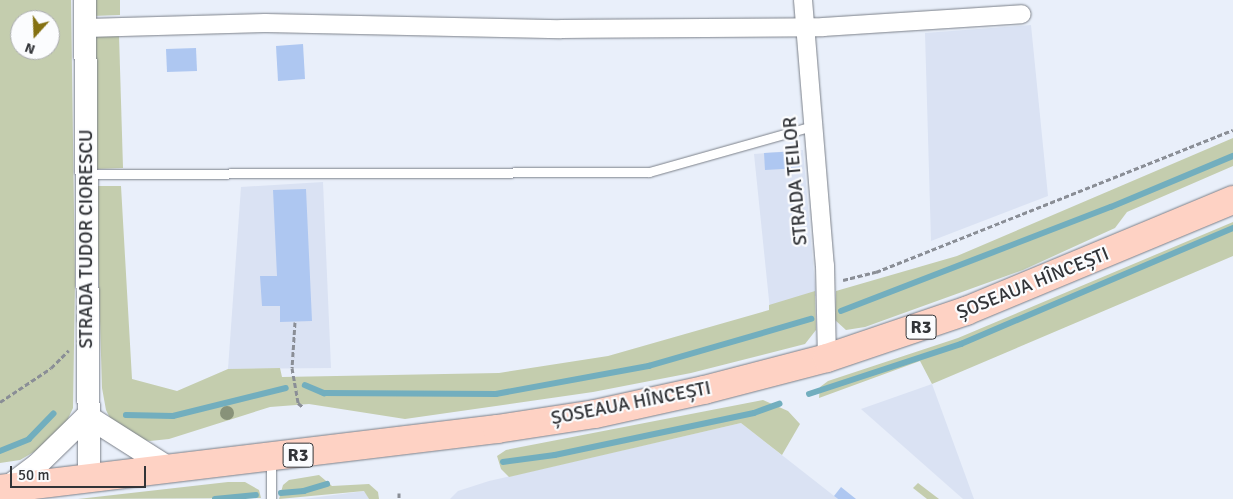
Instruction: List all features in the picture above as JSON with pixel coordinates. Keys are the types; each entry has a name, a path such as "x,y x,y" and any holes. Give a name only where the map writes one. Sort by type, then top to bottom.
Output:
{"highway":[{"name":"ȘOSEAUA HÎNCEȘTI","path":"2,489 89,477 271,458 595,414 704,390 827,358 966,311 1233,200"}],"street":[{"name":"STRADA TUDOR CIORESCU","path":"86,0 87,416 89,477"},
{"name":"STRADA TEILOR","path":"803,0 826,284 827,358"},
{"path":"86,28 265,23 561,29 804,26 1022,14"},
{"path":"2,489 37,465 87,416 169,468"}],"lane":[{"path":"86,174 648,172 813,126"},
{"path":"270,499 271,458"}],"path":[{"path":"826,284 876,272 1233,130"},
{"path":"295,322 292,368 298,403 303,407"},
{"path":"0,402 51,368 87,333"},
{"path":"399,493 399,499"}],"shaded area":[{"path":"1031,25 1048,196 931,241 925,33"},
{"path":"803,150 816,296 770,310 754,154"},
{"path":"323,182 331,368 228,369 241,187"},
{"path":"932,384 974,499 963,499 861,409"},
{"path":"741,423 838,499 450,499 458,491 489,481"},
{"path":"365,491 369,499 303,499"}],"green space":[{"path":"0,0 71,0 75,282 73,408 65,425 46,445 20,460 0,463"},
{"path":"92,0 120,0 120,15 92,16"},
{"path":"92,35 119,35 123,168 96,169"},
{"path":"1233,138 1233,166 1127,212 1115,228 1023,270 865,327 846,330 835,320 836,291 957,256"},
{"path":"96,186 121,186 132,379 177,391 228,369 280,368 282,377 499,373 608,356 769,310 769,305 815,291 816,330 805,344 691,373 593,392 405,419 309,404 270,407 169,439 150,441 134,438 113,424 106,410 102,388"},
{"path":"1233,222 1233,256 932,384 920,361 819,398 820,387 828,381 958,338"},
{"path":"763,400 788,411 800,424 782,455 741,423 509,477 501,469 497,456 506,450"},
{"path":"319,475 332,486 369,484 378,492 379,499 369,499 364,491 279,499 283,485 289,480"},
{"path":"228,482 245,482 259,490 261,498 78,499"},
{"path":"918,483 939,499 927,499 913,488"}],"building":[{"path":"303,44 305,79 278,81 276,46"},
{"path":"196,48 197,71 167,72 166,49"},
{"path":"799,151 800,168 765,170 764,153"},
{"path":"306,189 312,321 280,322 280,306 262,306 260,276 277,276 273,190"},
{"path":"841,487 856,499 838,499 834,496"}],"waterway":[{"path":"841,311 1111,207 1233,156"},
{"path":"809,394 961,344 1233,228"},
{"path":"305,385 324,393 496,394 649,366 811,319"},
{"path":"126,415 173,416 286,388"},
{"path":"503,462 555,455 754,413 779,404"},
{"path":"0,451 29,439 53,414"},
{"path":"281,493 304,491 327,484"},
{"path":"215,499 256,495"}]}
